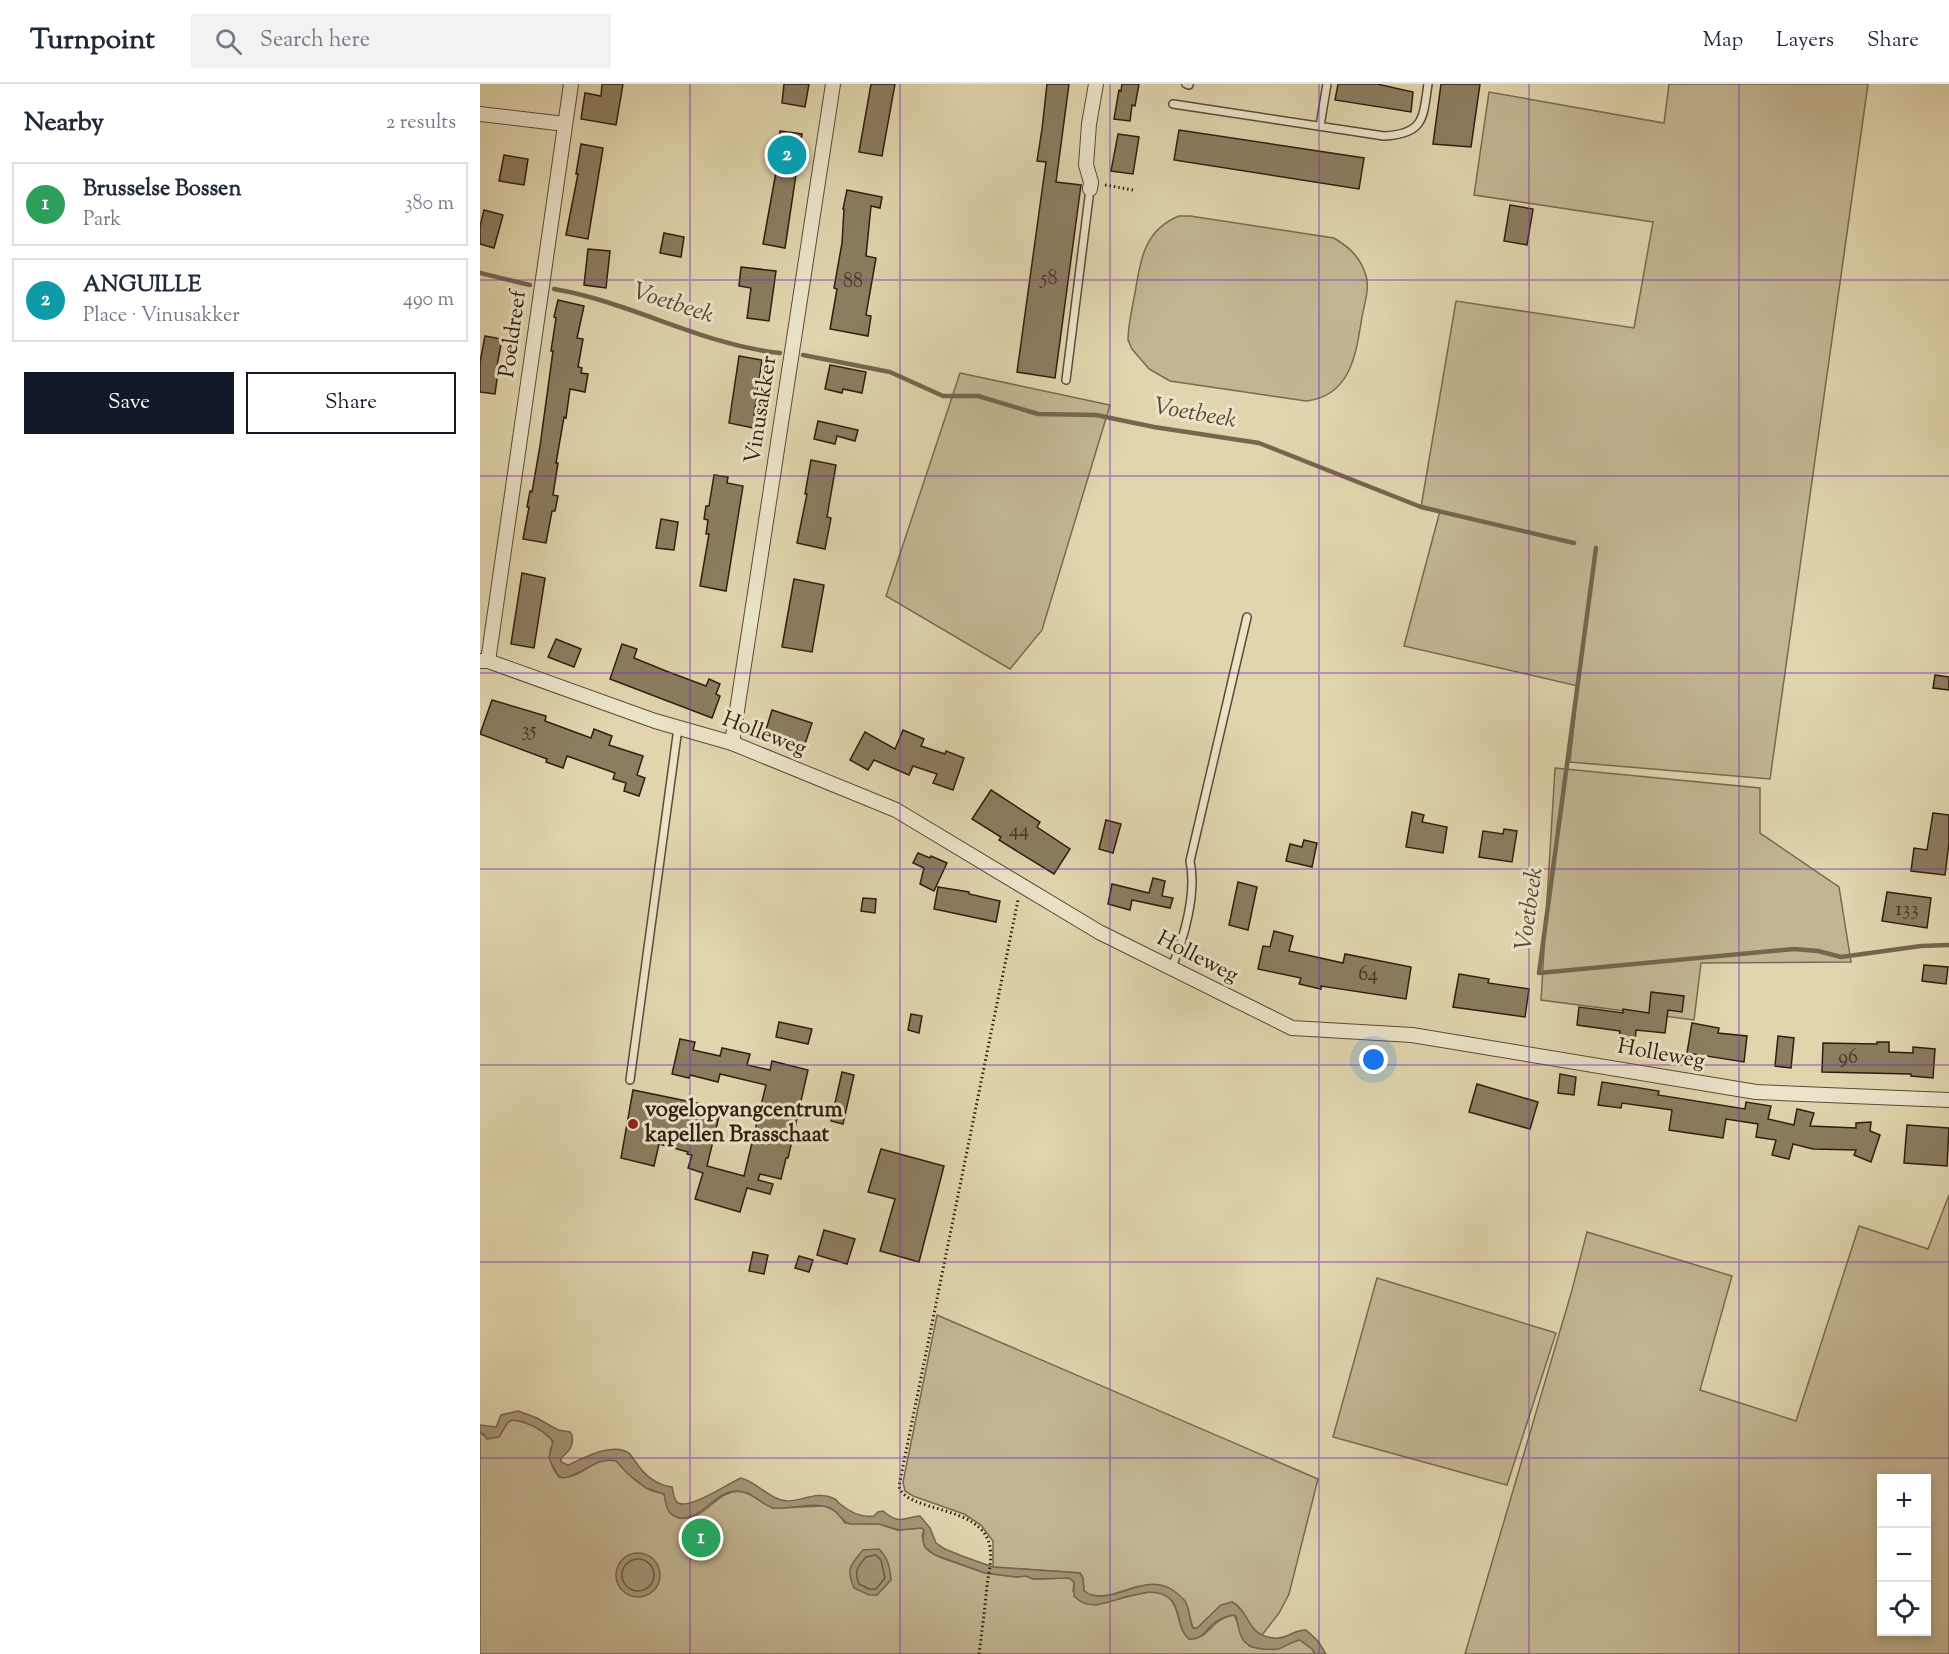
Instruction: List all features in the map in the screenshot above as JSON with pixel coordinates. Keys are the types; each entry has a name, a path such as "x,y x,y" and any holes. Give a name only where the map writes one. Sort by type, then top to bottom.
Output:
{"street":[{"name":"Poeldreef","path":"484,661 571,84"},
{"name":"Vinusakker","path":"732,742 834,84"},
{"path":"1091,185 1086,165 1089,124 1096,84"},
{"path":"480,114 566,124"},
{"name":"Holleweg","path":"484,661 655,721 732,742 897,810 1099,932 1292,1028 1412,1035 1756,1092 1949,1100"}],"lane":[{"path":"1320,126 1327,84"},
{"path":"1173,104 1384,136 1409,131 1423,118 1428,84"},
{"path":"1065,380 1091,185"},
{"path":"1171,969 1179,952 1192,891 1190,861 1246,617"},
{"path":"630,1080 678,728"}],"path":[{"path":"1091,185 1133,190"},
{"path":"979,1654 991,1562 988,1540 976,1525 956,1514 911,1500 902,1493 899,1486 1021,886"}],"shaded area":[{"path":"1669,84 1868,84 1770,779 1570,762 1578,686 1404,646 1440,511 1421,507 1456,301 1634,328 1653,222 1474,195 1489,92 1664,123"},
{"path":"1179,216 1334,238 1355,255 1363,266 1367,294 1354,359 1342,382 1333,391 1306,401 1170,381 1149,369 1132,349 1128,340 1139,269 1151,238 1158,229"},
{"path":"960,373 1110,405 1042,630 1010,669 886,596"},
{"path":"1555,768 1760,788 1760,833 1839,887 1851,962 1701,963 1694,1020 1541,1000"},
{"path":"1949,1195 1949,1654 1465,1654 1587,1232 1732,1276 1700,1390 1796,1421 1859,1226 1928,1249"},
{"path":"1377,1278 1556,1333 1507,1485 1333,1437"},
{"path":"937,1315 1318,1479 1289,1594 1279,1613 1262,1635 1252,1628 1241,1610 1232,1602 1197,1628 1193,1628 1185,1602 1139,1586 1110,1595 1090,1595 1084,1591 1083,1578 1080,1573 993,1567 993,1541 981,1525 964,1514 905,1491 903,1482"},
{"path":"512,1420 536,1427 550,1438 553,1443 550,1461 559,1477 573,1476 606,1459 613,1459 644,1486 664,1494 678,1518 700,1514 722,1496 735,1492 747,1493 773,1508 825,1506 836,1511 845,1523 879,1524 897,1530 922,1528 925,1547 930,1552 985,1573 1026,1576 1033,1579 1069,1578 1074,1582 1073,1591 1096,1605 1149,1591 1161,1593 1173,1603 1184,1633 1189,1639 1201,1637 1220,1620 1234,1615 1249,1646 1270,1649 1300,1640 1315,1654 480,1654 480,1432 487,1439 497,1434"}],"water":[{"path":"518,1411 537,1418 558,1430 570,1432 572,1446 561,1458 561,1462 568,1465 599,1452 623,1450 630,1454 650,1478 672,1487 675,1500 681,1504 707,1496 741,1478 781,1500 792,1501 827,1496 835,1499 848,1510 861,1515 874,1516 883,1511 897,1519 920,1516 930,1528 936,1543 945,1549 993,1567 1080,1573 1083,1578 1084,1591 1094,1596 1116,1594 1151,1584 1163,1585 1185,1601 1193,1628 1197,1628 1221,1605 1232,1602 1238,1606 1258,1633 1279,1638 1306,1630 1318,1641 1326,1654 1315,1654 1300,1640 1276,1649 1250,1646 1242,1639 1236,1616 1232,1615 1217,1621 1200,1637 1189,1639 1181,1626 1174,1604 1161,1594 1149,1592 1105,1603 1085,1604 1074,1596 1074,1582 1069,1578 1033,1579 1026,1576 985,1573 935,1555 925,1547 922,1528 899,1530 879,1524 850,1524 827,1507 814,1505 773,1508 746,1493 735,1491 720,1496 696,1514 689,1517 676,1517 668,1510 664,1494 646,1488 616,1461 602,1461 562,1478 557,1474 549,1458 553,1441 534,1427 512,1420 508,1422 499,1437 487,1439 480,1432 480,1425 496,1427 501,1415"},
{"path":"879,1549 888,1563 891,1580 877,1595 869,1595 854,1588 850,1576 851,1567 863,1550"},
{"path":"638,1553 653,1560 660,1575 653,1590 638,1597 623,1590 616,1575 623,1560"}],"building":[{"path":"602,84 623,84 616,125 581,119 585,93 601,96"},
{"path":"784,84 809,84 805,107 782,103"},
{"path":"871,84 895,84 882,156 859,152"},
{"path":"1047,84 1069,84 1056,182 1081,185 1055,378 1017,372 1046,162 1037,161"},
{"path":"1122,84 1139,84 1135,106 1132,105 1130,121 1114,119"},
{"path":"1338,84 1377,84 1413,92 1411,112 1335,100"},
{"path":"1441,84 1480,84 1471,147 1433,144"},
{"path":"1179,130 1364,158 1359,189 1174,160"},
{"path":"780,131 802,134 785,248 763,244 778,161 775,161"},
{"path":"1118,134 1139,137 1133,174 1111,171"},
{"path":"581,144 603,148 588,239 566,235 578,174 576,174"},
{"path":"504,155 528,159 524,185 499,181"},
{"path":"847,190 882,197 880,208 871,206 866,256 876,258 866,315 871,316 868,336 830,329 837,289 834,288 842,243 843,209"},
{"path":"1510,205 1533,209 1527,245 1504,241"},
{"path":"484,210 503,215 494,248 480,244 480,226"},
{"path":"664,233 684,237 681,257 660,253"},
{"path":"588,249 610,251 606,288 584,285"},
{"path":"741,267 776,271 769,321 747,318 751,288 739,286"},
{"path":"558,300 584,306 577,338 583,339 578,367 582,368 581,373 588,374 585,392 570,389 556,463 558,463 553,495 558,496 555,511 552,511 546,543 523,539 529,507 527,507 540,446 553,351 551,351 556,318 554,317"},
{"path":"485,336 502,339 496,371 498,372 495,394 480,392 480,362"},
{"path":"739,356 762,360 754,415 762,416 759,429 729,423"},
{"path":"830,365 866,372 862,393 843,389 842,393 825,389"},
{"path":"818,421 858,430 855,441 837,436 835,444 814,439"},
{"path":"811,460 836,465 827,517 831,518 825,549 797,543"},
{"path":"714,475 728,477 727,483 743,486 726,591 700,586 709,534 706,534 708,520 704,519 706,506 709,506"},
{"path":"661,519 678,522 674,550 656,548"},
{"path":"522,573 545,578 534,648 511,644"},
{"path":"794,579 824,585 812,652 782,647"},
{"path":"556,639 581,649 574,667 548,657"},
{"path":"622,644 637,649 634,658 706,686 709,679 720,684 716,694 720,696 712,718 610,679"},
{"path":"1935,675 1949,677 1949,690 1933,688"},
{"path":"492,700 546,716 545,721 591,738 594,729 612,736 609,745 643,756 637,775 645,778 639,796 624,791 626,783 613,779 615,773 567,756 563,768 546,762 547,759 480,734"},
{"path":"772,710 812,723 802,753 763,740"},
{"path":"903,730 924,739 921,746 945,754 946,751 964,758 953,790 933,783 937,774 913,766 909,775 874,760 868,770 850,760 865,732 895,749"},
{"path":"991,790 1040,822 1037,827 1070,849 1054,874 999,840 1001,837 972,819"},
{"path":"1412,812 1424,815 1422,822 1447,827 1443,853 1406,847"},
{"path":"1933,813 1949,815 1949,843 1945,875 1911,871 1914,848 1927,850"},
{"path":"1106,820 1121,824 1113,853 1099,849"},
{"path":"1504,829 1517,831 1512,862 1479,857 1483,831 1503,834"},
{"path":"1304,840 1317,843 1312,867 1286,861 1290,844 1302,847"},
{"path":"918,853 947,863 934,891 920,884 924,868 913,863"},
{"path":"1153,878 1165,881 1162,896 1173,898 1170,908 1132,900 1130,910 1108,904 1112,884 1149,893"},
{"path":"1238,882 1257,887 1248,930 1229,925"},
{"path":"938,887 969,892 969,894 1000,901 996,922 934,909"},
{"path":"1887,892 1931,898 1927,928 1882,921"},
{"path":"863,898 876,899 875,913 861,911"},
{"path":"1274,931 1293,936 1289,951 1343,963 1345,954 1411,967 1406,999 1321,986 1321,989 1299,984 1301,978 1258,969 1263,946 1270,947"},
{"path":"1924,965 1948,967 1946,984 1922,981"},
{"path":"1459,974 1489,979 1488,983 1529,989 1525,1017 1453,1007"},
{"path":"1651,992 1684,996 1682,1012 1668,1010 1665,1033 1636,1030 1635,1042 1619,1040 1620,1031 1577,1025 1579,1007 1623,1013 1623,1009 1649,1013"},
{"path":"911,1014 922,1016 919,1033 908,1030"},
{"path":"779,1022 812,1029 808,1044 776,1037"},
{"path":"1692,1023 1719,1028 1718,1033 1747,1036 1744,1062 1687,1053"},
{"path":"1778,1036 1794,1038 1791,1068 1775,1066"},
{"path":"680,1039 695,1042 693,1050 720,1056 722,1048 750,1054 747,1065 770,1070 772,1061 808,1070 781,1179 760,1174 758,1180 773,1184 770,1194 747,1188 740,1212 695,1199 703,1173 688,1168 692,1155 687,1154 688,1152 659,1144 654,1166 621,1158 633,1090 721,1108 707,1166 744,1176 766,1085 720,1074 718,1082 690,1075 689,1078 672,1074"},
{"path":"1877,1042 1889,1042 1889,1052 1913,1053 1913,1047 1935,1049 1933,1078 1911,1076 1911,1074 1822,1072 1823,1043 1877,1044"},
{"path":"842,1072 854,1075 843,1124 831,1121"},
{"path":"1560,1074 1576,1077 1574,1095 1558,1093"},
{"path":"1602,1082 1659,1091 1658,1095 1745,1109 1746,1102 1771,1106 1768,1119 1794,1125 1797,1109 1814,1113 1810,1126 1856,1128 1856,1123 1871,1122 1870,1131 1880,1135 1871,1162 1854,1155 1856,1150 1813,1149 1793,1144 1789,1159 1772,1155 1776,1140 1756,1137 1758,1124 1726,1119 1723,1138 1669,1130 1672,1110 1622,1103 1621,1108 1598,1105"},
{"path":"1477,1084 1538,1102 1530,1129 1469,1112"},
{"path":"1907,1125 1949,1128 1947,1166 1904,1163"},
{"path":"881,1149 944,1166 919,1262 880,1251 895,1199 868,1192"},
{"path":"824,1230 855,1239 847,1264 817,1255"},
{"path":"753,1252 768,1255 764,1274 749,1271"},
{"path":"799,1256 813,1260 809,1272 795,1268"}],"waterway":[{"name":"Voetbeek","path":"480,273 530,285"},
{"name":"Voetbeek","path":"554,289 611,303 723,341 780,353"},
{"name":"Voetbeek","path":"803,355 890,372 943,396 978,396 1038,414 1096,415 1154,427 1259,443 1421,507 1574,543"},
{"name":"Voetbeek","path":"1596,548 1539,973 1794,949 1818,951 1841,957 1921,946 1949,945"}],"place":[{"name":"ANGUILLE","path":"787,155"},
{"name":"vogelopvangcentrum kapellen Brasschaat","path":"633,1124"},
{"name":"Brusselse Bossen","path":"701,1538"}]}
